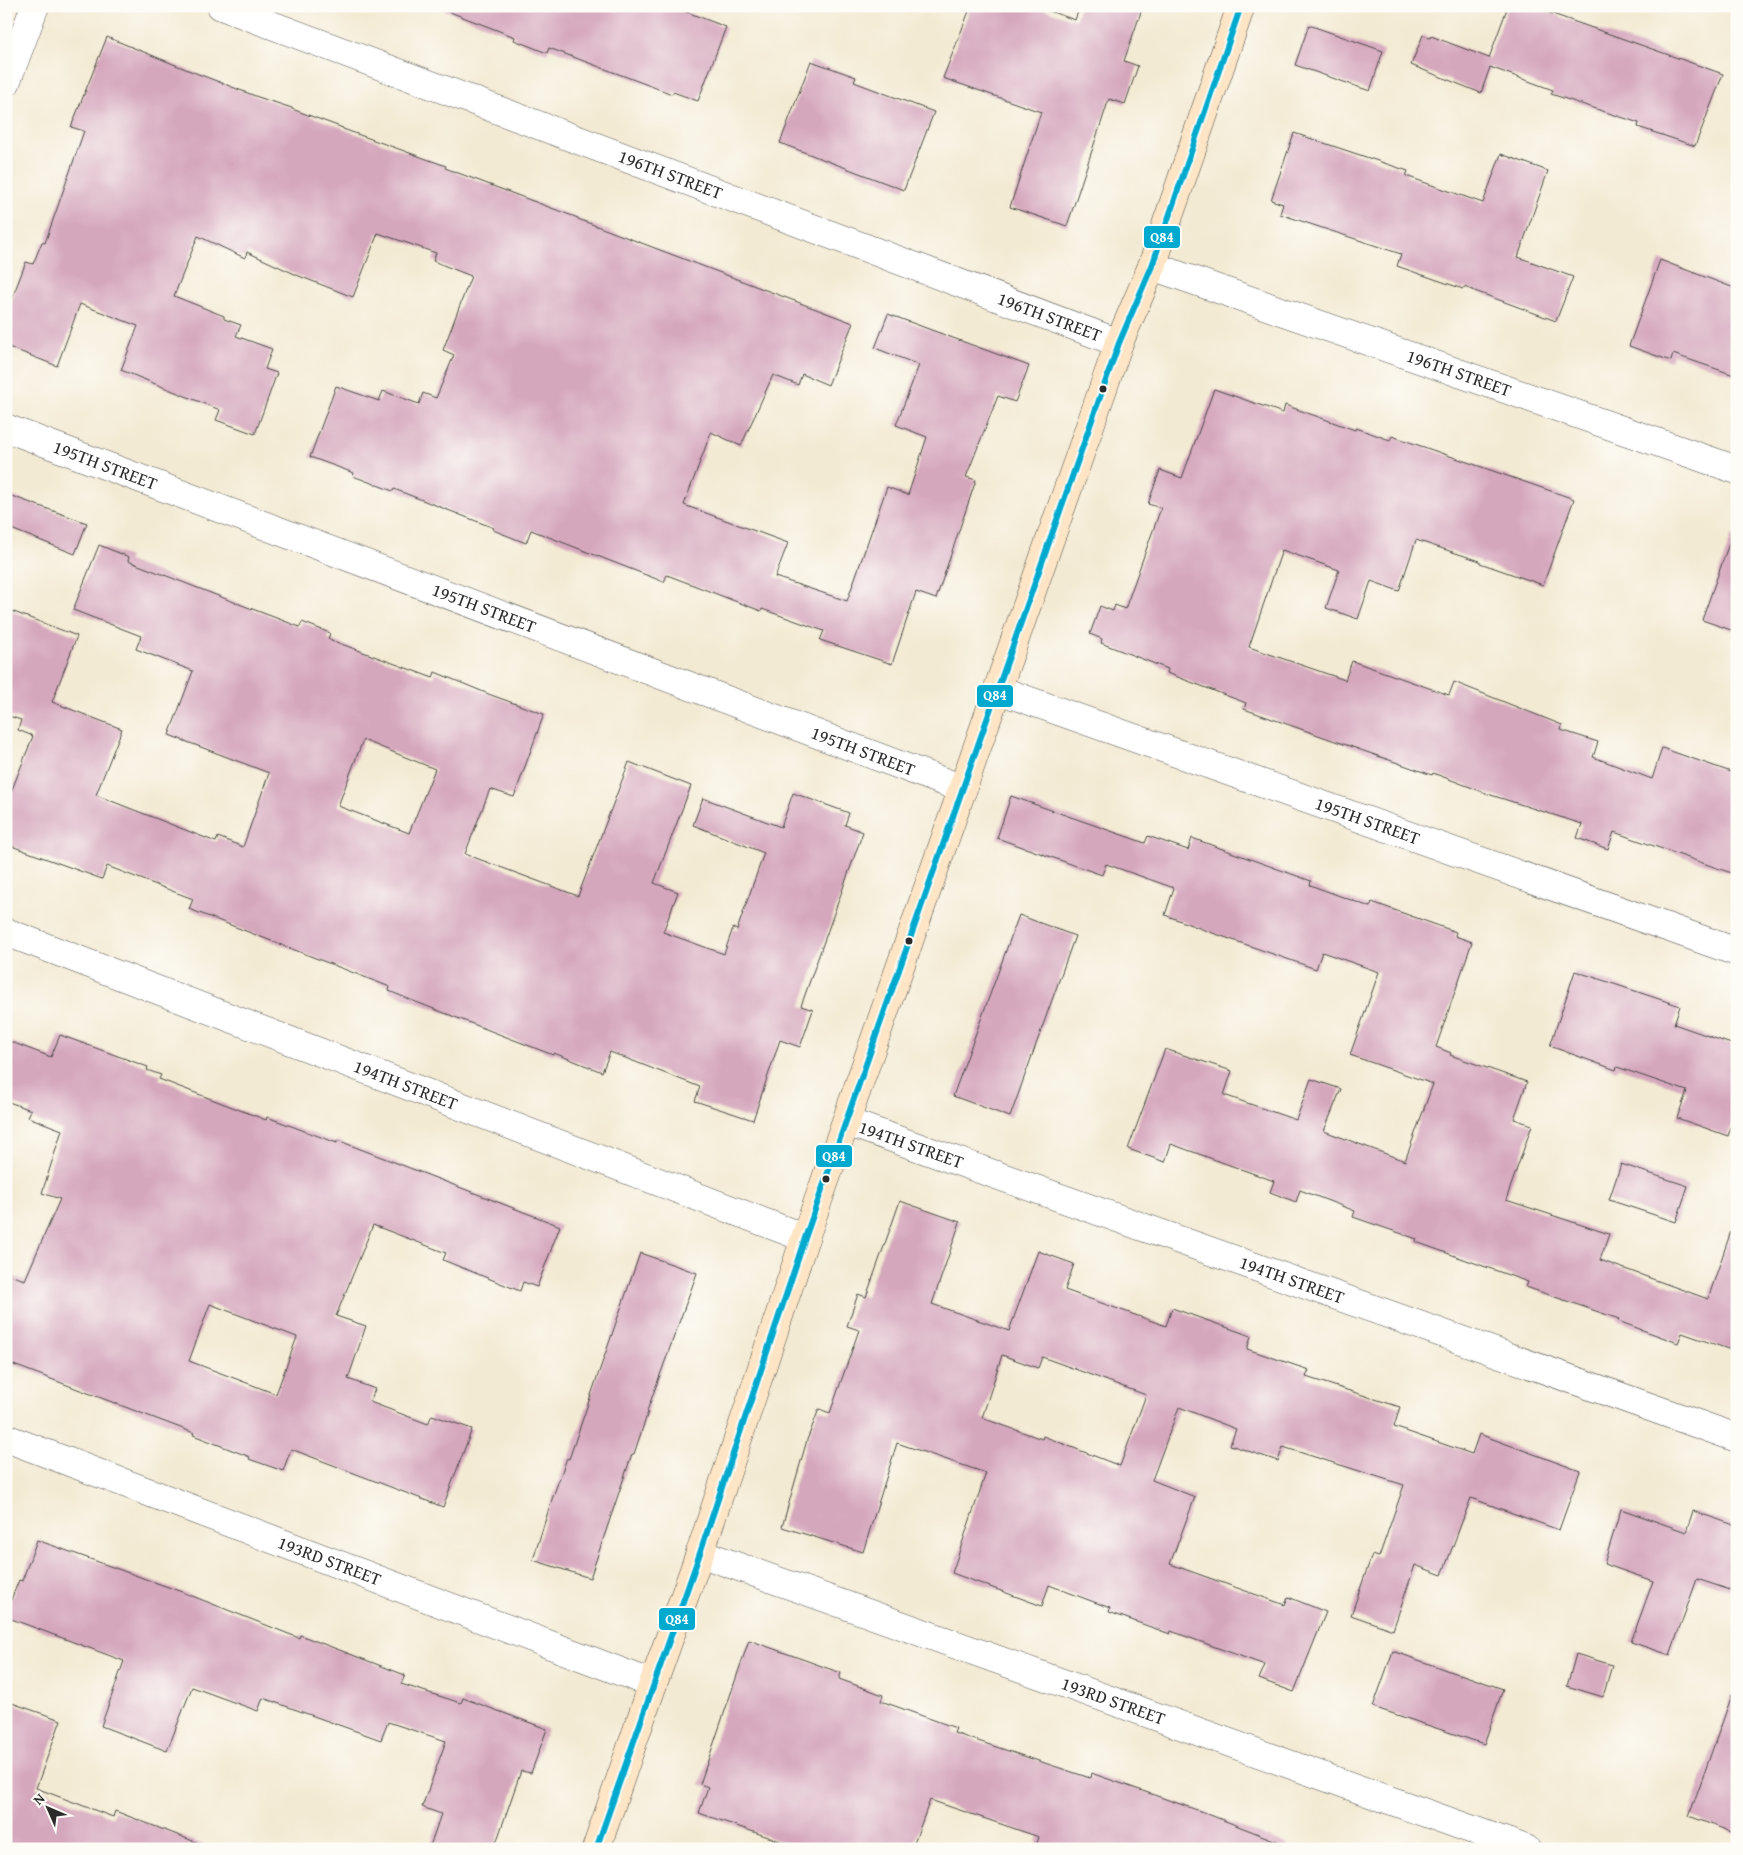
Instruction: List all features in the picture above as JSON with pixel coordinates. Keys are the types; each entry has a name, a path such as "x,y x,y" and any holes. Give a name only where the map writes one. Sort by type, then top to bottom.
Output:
{"street":[{"path":"6,82 35,6"},
{"name":"196TH STREET","path":"221,6 1119,343"},
{"path":"596,1849 652,1684 700,1553 805,1238 999,690 1119,343 1152,266 1241,6"},
{"name":"196TH STREET","path":"1152,266 1737,470"},
{"name":"195TH STREET","path":"6,428 963,789"},
{"name":"195TH STREET","path":"999,690 1737,952"},
{"name":"194TH STREET","path":"6,932 805,1238"},
{"name":"194TH STREET","path":"847,1122 1737,1438"},
{"name":"193RD STREET","path":"6,1438 652,1684"},
{"name":"193RD STREET","path":"700,1553 1526,1849"}],"building":[{"path":"443,6 671,6 726,27 698,101 673,92 672,94 549,48 547,53 514,40 515,37 442,9"},
{"path":"971,6 1035,6 1075,20 1080,6 1143,6 1124,61 1138,66 1125,104 1109,99 1067,226 1010,207 1041,112 943,78"},
{"path":"1508,6 1530,6 1723,74 1695,146 1638,127 1639,123 1551,94 1553,90 1490,67 1481,93 1411,65 1423,35 1430,38 1431,36 1489,58"},
{"path":"1309,25 1383,51 1370,91 1295,65"},
{"path":"107,37 258,97 446,166 445,168 853,323 828,385 802,374 798,385 773,375 741,446 711,432 684,505 788,543 775,577 847,601 887,487 908,495 927,437 896,425 919,365 875,348 888,314 1029,366 1015,402 998,396 966,477 976,480 936,599 916,592 892,664 820,640 824,631 762,609 761,611 667,575 664,582 531,530 526,543 493,530 494,528 394,489 393,491 353,476 354,473 310,457 336,386 379,401 383,391 419,404 423,393 436,398 454,355 443,350 471,276 433,261 436,253 378,233 353,297 299,276 247,252 245,258 198,236 174,296 224,316 224,319 241,325 236,336 272,349 265,369 277,373 255,434 216,420 220,410 121,370 138,326 80,304 57,366 6,346 6,314 26,262 33,264 42,242 45,243 84,131 71,127"},
{"path":"811,61 856,77 854,82 934,112 904,190 780,143"},
{"path":"1294,133 1408,171 1406,176 1483,203 1501,154 1548,171 1518,257 1573,277 1556,321 1464,287 1463,289 1397,266 1401,254 1280,214 1283,204 1271,200"},
{"path":"1660,260 1737,289 1737,376 1673,354 1671,361 1629,346"},
{"path":"1214,389 1283,413 1285,405 1355,430 1356,428 1390,440 1392,436 1574,499 1543,585 1480,563 1480,561 1416,540 1399,591 1371,581 1358,619 1326,608 1339,570 1282,550 1249,647 1345,680 1352,661 1449,695 1454,682 1562,725 1561,730 1598,742 1593,757 1652,779 1662,748 1737,774 1737,875 1614,832 1608,849 1577,838 1582,824 1491,795 1433,773 1432,775 1244,709 1246,703 1167,673 1168,669 1101,643 1102,639 1090,634 1100,606 1113,611 1115,605 1125,609 1161,508 1148,504 1160,470 1182,478"},
{"path":"6,494 87,523 75,554 6,527"},
{"path":"1732,535 1737,536 1737,632 1702,620"},
{"path":"99,545 129,557 128,561 234,602 300,627 302,622 330,633 328,639 433,678 435,672 544,714 514,797 490,789 465,854 578,896 629,762 691,786 654,883 678,892 663,932 724,954 733,928 737,930 764,853 693,825 703,798 781,827 793,793 849,813 845,825 863,832 801,1006 813,1010 800,1047 780,1040 753,1120 695,1101 700,1087 610,1052 602,1072 416,1002 389,991 390,987 189,909 193,899 107,866 102,879 6,844 6,805 33,736 18,730 21,720 6,715 6,609 77,636 52,702 122,729 96,795 216,842 218,837 243,847 269,773 169,735 193,671 136,649 141,636 73,610","holes":["363,740 435,769 409,833 338,806"]},
{"path":"1011,796 1145,843 1148,836 1188,850 1192,838 1311,881 1310,885 1370,907 1372,902 1456,932 1455,936 1472,942 1436,1047 1451,1053 1450,1055 1527,1082 1514,1119 1532,1125 1506,1200 1609,1234 1600,1260 1708,1299 1731,1231 1737,1232 1737,1352 1682,1333 1678,1343 1618,1321 1619,1319 1526,1287 1528,1282 1416,1242 1417,1239 1353,1217 1355,1211 1300,1190 1296,1202 1270,1192 1274,1181 1171,1144 1165,1162 1128,1149 1165,1049 1232,1071 1224,1095 1296,1120 1311,1079 1341,1089 1324,1131 1405,1161 1433,1084 1350,1055 1379,972 1322,952 1316,969 1207,931 1165,915 1174,888 1106,864 1102,875 997,838"},
{"path":"1019,915 1075,936 1010,1117 953,1096"},
{"path":"1575,971 1680,1006 1674,1024 1737,1046 1737,1111 1728,1136 1677,1118 1687,1091 1617,1067 1616,1070 1550,1046"},
{"path":"60,1035 148,1067 147,1070 161,1075 159,1079 266,1120 267,1117 337,1143 337,1140 560,1226 537,1287 523,1282 520,1291 443,1260 446,1253 373,1225 336,1316 366,1326 348,1379 375,1389 370,1402 428,1424 432,1415 472,1429 443,1507 291,1449 283,1471 249,1459 250,1457 193,1435 194,1433 6,1362 6,1274 25,1280 60,1199 42,1193 62,1130 28,1117 31,1110 6,1101 6,1040 51,1057","holes":["210,1304 297,1337 276,1394 189,1361"]},
{"path":"1621,1164 1688,1186 1676,1222 1609,1200"},
{"path":"900,1201 960,1222 932,1304 1009,1331 1038,1251 1074,1264 1065,1290 1166,1326 1172,1308 1251,1336 1247,1349 1309,1370 1306,1377 1400,1407 1394,1427 1472,1454 1479,1434 1580,1471 1559,1530 1471,1498 1442,1575 1415,1565 1393,1630 1351,1615 1372,1555 1379,1557 1404,1485 1283,1447 1278,1461 1230,1445 1236,1429 1179,1407 1152,1480 1195,1497 1170,1564 1285,1605 1288,1597 1326,1612 1294,1692 1259,1679 1265,1665 1171,1631 1170,1634 1109,1612 1110,1608 1049,1585 1042,1606 952,1573 986,1473 897,1443 863,1552 782,1527 807,1440 819,1409 830,1413 859,1330 847,1326 858,1294 866,1297","holes":["1002,1355 1038,1368 1042,1357 1146,1395 1120,1466 1043,1436 1042,1439 982,1418"]},
{"path":"640,1253 697,1273 590,1578 533,1560 551,1502 567,1458 569,1459"},
{"path":"1621,1509 1686,1532 1693,1511 1737,1526 1737,1572 1730,1590 1697,1579 1670,1655 1631,1642 1653,1581 1604,1564"},
{"path":"37,1540 182,1592 299,1638 300,1635 405,1675 401,1684 461,1703 463,1698 547,1729 531,1773 521,1771 494,1849 429,1849 441,1814 422,1807 446,1741 388,1722 381,1740 263,1698 258,1711 192,1687 167,1751 101,1726 124,1661 6,1617 6,1612 19,1580 22,1581"},
{"path":"749,1640 841,1673 839,1679 883,1695 881,1701 956,1728 954,1733 1090,1778 1091,1773 1200,1811 1289,1846 1289,1849 1035,1849 1039,1837 930,1800 912,1849 803,1849 699,1813 708,1787 700,1784"},
{"path":"1393,1651 1503,1689 1484,1744 1373,1707"},
{"path":"1576,1654 1612,1665 1603,1697 1567,1686"},
{"path":"1732,1695 1737,1696 1737,1834 1689,1816"},
{"path":"6,1701 61,1720 36,1788 113,1817 115,1811 206,1846 206,1849 6,1849"}],"transit line":[{"name":"Q84","path":"596,1849 700,1553 805,1238 1119,343 1152,266 1241,6"}]}
